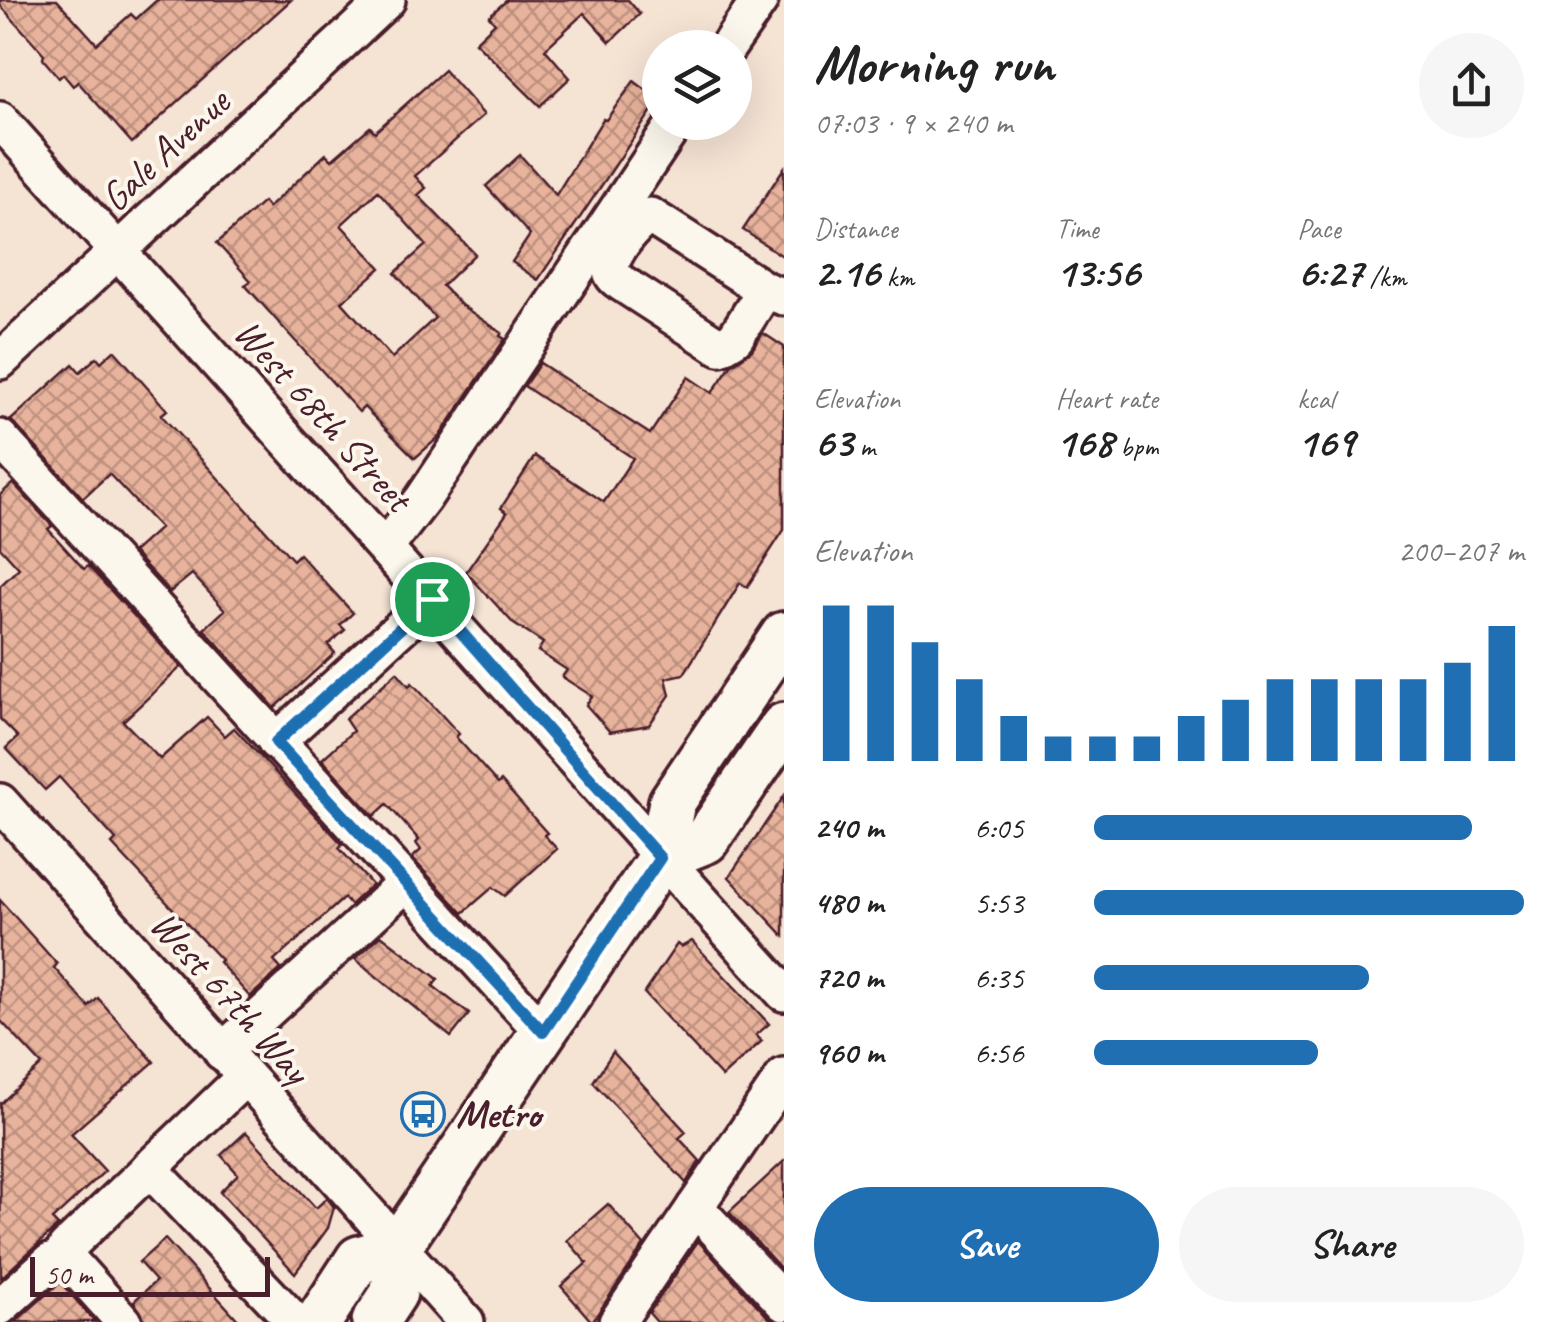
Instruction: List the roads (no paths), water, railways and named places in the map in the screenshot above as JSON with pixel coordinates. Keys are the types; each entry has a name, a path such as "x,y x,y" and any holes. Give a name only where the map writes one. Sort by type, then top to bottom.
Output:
{"main road":[{"path":"375,1322 394,1293 397,1248 660,858 672,802 784,635"},
{"path":"660,858 706,840 784,726"},
{"path":"318,1322 359,1259 397,1248"}],"street":[{"name":"Gale Avenue","path":"0,361 387,0"},
{"path":"739,30 760,0"},
{"name":"West 68th Street","path":"0,120 784,993"},
{"path":"385,548 599,268 667,140"},
{"path":"650,216 775,294 735,338 720,347 599,268 610,268 612,259 642,218 650,216"},
{"path":"0,438 543,1032"},
{"path":"276,742 432,599"},
{"name":"West 67th Way","path":"0,802 466,1322"},
{"path":"0,1307 50,1262 62,1258 66,1248 149,1168 233,1065 405,884"},
{"path":"617,1322 784,1076"},
{"path":"149,1168 295,1322"},
{"path":"696,1206 784,1303"},
{"path":"62,1258 73,1265 124,1322"}],"place":[{"name":"Metro","path":"423,1114"}]}
